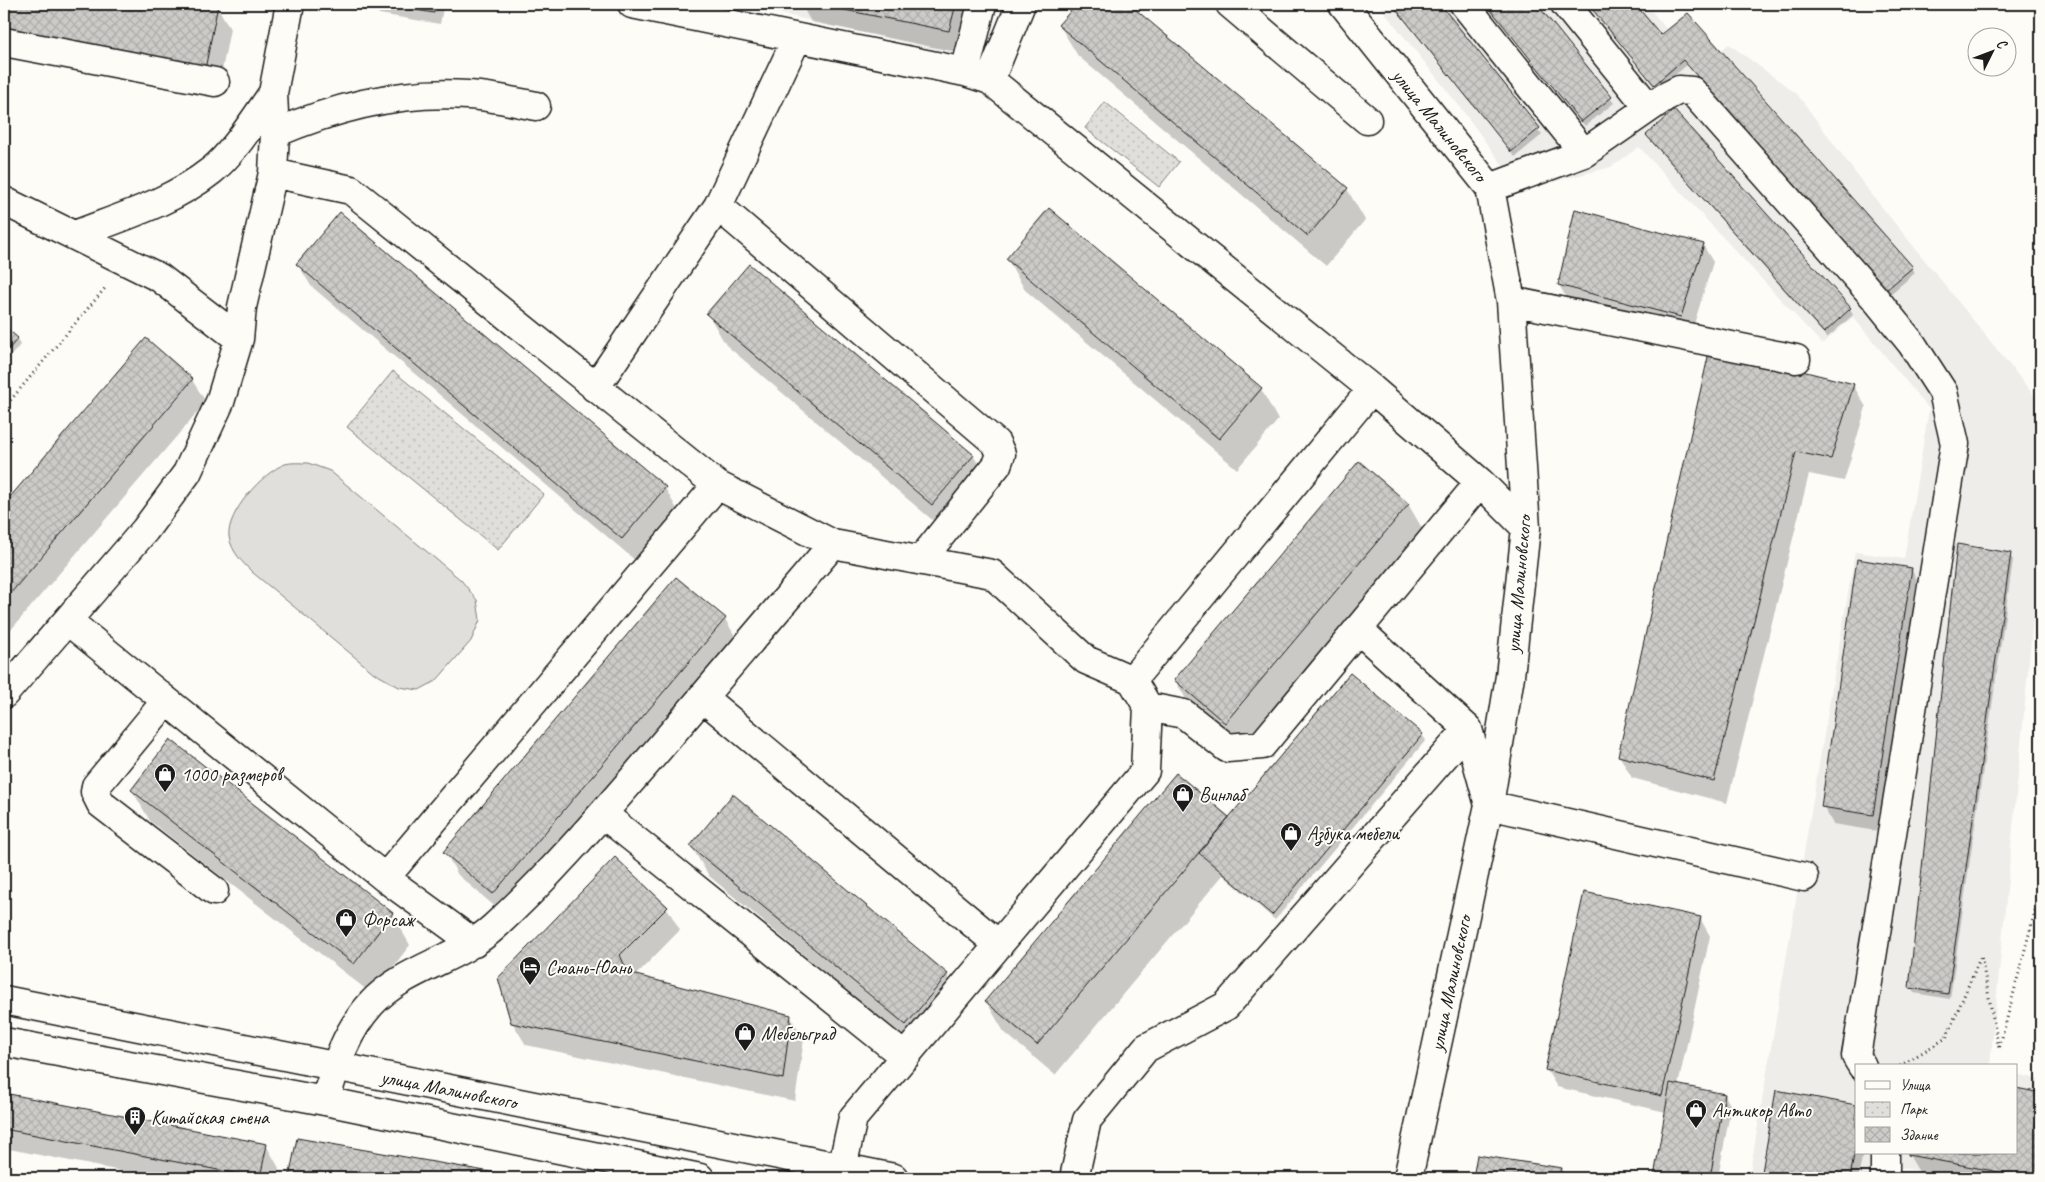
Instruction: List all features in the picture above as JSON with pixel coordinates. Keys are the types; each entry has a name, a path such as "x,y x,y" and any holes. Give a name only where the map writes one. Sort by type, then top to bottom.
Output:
{"street":[{"path":"4,694 145,530 187,474 220,402 239,339 242,307 273,173 275,133 273,93 290,4"},
{"path":"632,4 977,76 1372,389 1480,482 1526,528"},
{"path":"977,76 982,4"},
{"path":"977,76 1021,4"},
{"path":"1230,4 1367,120"},
{"name":"улица Малиновского","path":"1343,4 1490,188 1511,301 1526,528 1510,676 1489,805 1408,1178"},
{"path":"1464,4 1584,153"},
{"path":"1565,4 1649,108"},
{"path":"595,388 718,206 797,38"},
{"path":"4,42 215,82"},
{"path":"1490,188 1584,153 1649,108 1680,90 1692,91 1874,297 1912,344 1943,392 1955,444 1954,454 1856,1056 1861,1064"},
{"path":"75,235 175,194 212,171 239,140 273,93"},
{"path":"275,133 340,109 394,97 468,95 536,106"},
{"path":"273,173 351,190 717,485 833,544 992,574 1086,660 1132,680 1148,707 1145,772 853,1118 842,1168"},
{"path":"4,201 160,278 239,339"},
{"path":"718,206 996,443 1001,454 997,465 921,560"},
{"path":"1511,301 1796,359"},
{"path":"1132,680 1372,389"},
{"path":"1148,707 1184,714 1227,748 1262,745 1480,482"},
{"path":"385,878 717,485"},
{"path":"325,1101 347,1036 371,1004 393,984 474,943 493,928 522,900 603,814 833,544"},
{"path":"68,621 385,878 474,943"},
{"path":"1358,630 1468,729 1489,805 1804,877"},
{"path":"702,697 999,945"},
{"path":"166,701 96,786 95,792 101,804 214,891"},
{"path":"1074,1178 1087,1120 1146,1048 1226,1006 1468,729"},
{"path":"603,814 905,1057"},
{"name":"улица Малиновского","path":"4,1000 894,1178"},
{"path":"4,1042 325,1101 700,1178"},
{"path":"1885,1154 1885,1178"}],"path":[{"path":"4,408 127,262"},
{"path":"1903,1064 1946,1038 1981,956 1999,1050 2039,896 2041,920"}],"shaded area":[{"path":"739,4 973,4 959,55"},
{"path":"1378,4 1646,4 1698,68 1729,44 1797,94 1868,190 2041,404 2041,536 1990,1064 1855,1064 1855,1154 2018,1154 2018,1074 2041,1080 2041,1178 1961,1178 1873,1163 1870,1178 1749,1178 1855,552 1904,559 1929,409 1853,317 1822,344 1639,147 1611,167 1521,190 1460,107"}],"green space":[{"path":"1105,102 1179,162 1159,187 1085,128"},
{"path":"393,371 544,494 498,550 347,427"},
{"path":"288,463 308,463 330,471 461,580 477,600 480,620 471,641 436,681 419,690 399,687 374,673 252,572 235,552 229,537 230,527 233,517 248,494 276,468"}],"building":[{"path":"4,4 218,5 205,69 4,27"},
{"path":"380,4 435,4 434,13"},
{"path":"815,4 956,4 949,31"},
{"path":"1077,4 1129,4 1348,188 1308,236 1058,25"},
{"path":"1392,4 1440,4 1540,128 1511,152"},
{"path":"1486,4 1537,4 1612,97 1581,122"},
{"path":"1588,4 1635,4 1661,35 1688,13 1913,267 1885,291 1683,60 1654,85"},
{"path":"1674,110 1851,308 1824,333 1646,135"},
{"path":"1049,208 1262,388 1219,439 1006,259"},
{"path":"1575,209 1704,244 1681,317 1558,285"},
{"path":"340,212 666,487 622,539 296,264"},
{"path":"749,264 974,455 932,505 706,314"},
{"path":"4,326 18,338 4,355"},
{"path":"146,338 193,379 4,601 4,504"},
{"path":"1710,348 1854,384 1831,459 1796,452 1714,781 1618,756"},
{"path":"1359,461 1409,504 1225,723 1174,680"},
{"path":"1957,544 2011,553 1948,994 1909,988"},
{"path":"1857,559 1912,568 1873,815 1821,807"},
{"path":"676,577 726,618 493,894 443,852"},
{"path":"1350,673 1423,734 1272,915 1199,853"},
{"path":"170,739 393,913 354,964 131,790"},
{"path":"1176,773 1229,817 1037,1045 985,1001"},
{"path":"733,794 948,974 906,1025 690,846"},
{"path":"615,857 668,907 620,955 628,973 791,1015 783,1079 511,1023 498,978"},
{"path":"1584,892 1701,917 1662,1096 1545,1070"},
{"path":"1670,1083 1725,1094 1710,1178 1654,1177"},
{"path":"2018,1088 2041,1093 2041,1178 2031,1178 1908,1155 2018,1154"},
{"path":"1776,1090 1855,1105 1855,1149 1850,1178 1761,1178"},
{"name":"Китайская стена","path":"4,1093 267,1144 260,1178 4,1129"},
{"path":"297,1138 525,1178 289,1178"},
{"path":"1477,1155 1562,1168 1560,1178 1473,1178"}],"place":[{"name":"1000 размеров","path":"165,793"},
{"name":"Винлаб","path":"1183,813"},
{"name":"Азбука мебели","path":"1291,852"},
{"name":"Форсаж","path":"346,938"},
{"name":"Сюань-Юань","path":"530,986"},
{"name":"Мебельград","path":"745,1052"},
{"name":"Антикор Авто","path":"1696,1129"},
{"name":"Китайская стена","path":"135,1136"}]}
